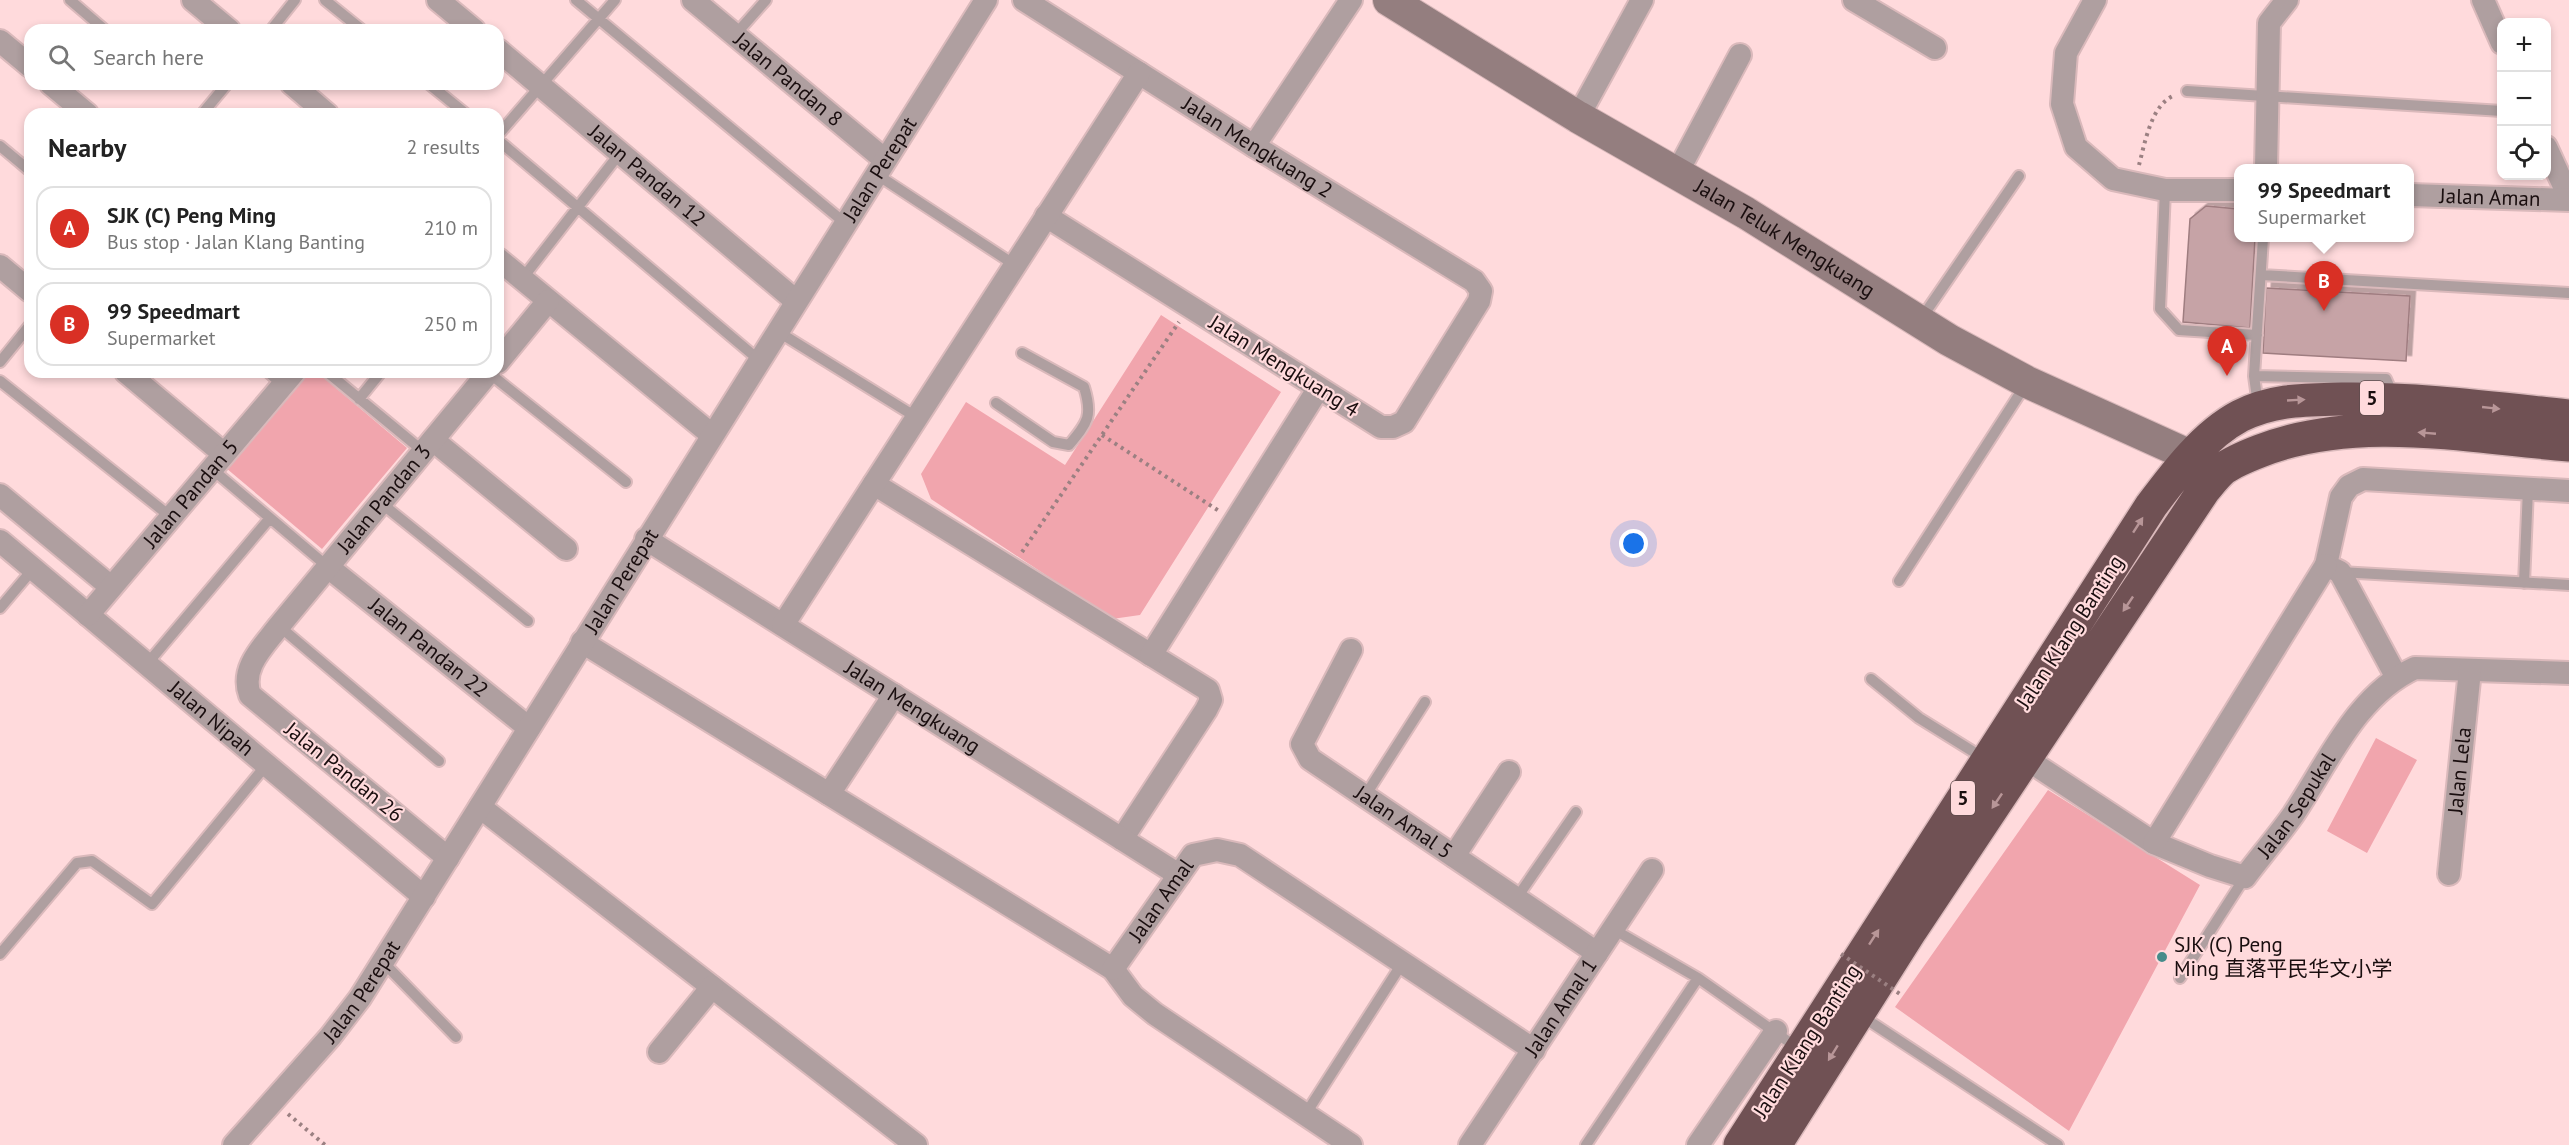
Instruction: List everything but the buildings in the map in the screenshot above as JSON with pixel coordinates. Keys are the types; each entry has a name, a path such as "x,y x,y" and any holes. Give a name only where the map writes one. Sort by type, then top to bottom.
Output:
{"highway":[{"name":"Jalan Klang Banting","path":"1740,1145 1788,1040 1988,760 2151,506 2192,456 2222,429 2258,408 2293,399 2395,398 2569,416"},
{"name":"Jalan Klang Banting","path":"1775,1145 2025,758 2204,490 2222,470 2238,460 2273,446 2304,436 2336,433 2401,431 2569,446"}],"street":[{"path":"193,0 222,24"},
{"path":"438,0 467,24"},
{"name":"Jalan Pandan 8","path":"693,0 735,35 880,167"},
{"name":"Jalan Perepat","path":"234,1145 330,1036 383,962 711,435 986,0"},
{"name":"Jalan Mengkuang 2","path":"1024,0 1473,281 1481,291 1479,301"},
{"path":"1254,146 1351,0"},
{"name":"Jalan Teluk Mengkuang","path":"1390,0 1578,117 1746,213 1918,322 2027,382 2222,470"},
{"path":"1578,117 1642,0"},
{"path":"1854,0 1935,48"},
{"path":"2095,0 2066,53 2062,104 2076,147 2124,181 2165,190 2234,190"},
{"path":"2266,164 2269,23 2287,0"},
{"path":"2483,0 2497,32"},
{"path":"0,41 24,61"},
{"name":"Jalan Pandan 12","path":"504,55 796,301"},
{"path":"1677,173 1740,55"},
{"path":"783,625 1138,73"},
{"path":"58,90 80,108"},
{"path":"299,90 320,108"},
{"path":"2551,156 2569,199"},
{"name":"Jalan Aman","path":"2414,195 2569,199"},
{"name":"Jalan Mengkuang 4","path":"1046,216 1318,389 1382,427 1393,428 1404,422 1479,301"},
{"path":"504,264 711,435"},
{"path":"0,266 24,286"},
{"path":"504,355 548,301"},
{"path":"132,378 218,462"},
{"name":"Jalan Pandan 5","path":"88,615 218,462 281,378"},
{"name":"Jalan Pandan 3","path":"245,683 247,670 279,626 484,378"},
{"path":"1151,655 1318,389"},
{"path":"428,446 566,549"},
{"path":"2154,843 2333,568 2341,497 2349,486 2363,479 2569,491"},
{"path":"874,484 1208,690 1211,700 1122,839"},
{"path":"0,495 111,587"},
{"name":"Jalan Mengkuang","path":"646,539 1179,875"},
{"name":"Jalan Nipah","path":"0,541 424,897"},
{"name":"Jalan Pandan 22","path":"328,567 529,728"},
{"path":"2333,568 2397,676"},
{"path":"582,642 1113,969 1133,996 1155,1014 1351,1145"},
{"name":"Jalan Amal 5","path":"1351,651 1302,744 1310,759 1597,953"},
{"name":"Jalan Sepukal","path":"2025,758 2154,843 2210,866 2245,877 2292,817 2368,700 2397,676 2415,668 2569,673"},
{"name":"Jalan Lela","path":"2449,873 2470,670"},
{"name":"Jalan Pandan 26","path":"245,683 250,695 448,858"},
{"path":"829,794 894,695"},
{"path":"1454,856 1509,772"},
{"path":"480,807 916,1145"},
{"name":"Jalan Amal","path":"1113,969 1194,855 1217,850 1240,855 1534,1050"},
{"name":"Jalan Amal 1","path":"1470,1145 1652,870"},
{"path":"659,1052 712,987"},
{"path":"1698,1145 1788,1040"}],"lane":[{"path":"70,0 98,24"},
{"path":"276,24 295,0"},
{"path":"325,0 355,24"},
{"path":"576,0 845,223"},
{"path":"504,128 615,0"},
{"path":"735,35 766,0"},
{"path":"207,108 222,90"},
{"path":"436,90 459,108"},
{"path":"2187,91 2497,111"},
{"path":"504,145 759,360"},
{"path":"0,146 24,166"},
{"path":"522,279 620,153"},
{"path":"880,167 1015,265"},
{"path":"1918,322 2019,176"},
{"path":"2165,190 2160,309 2180,330 2257,335"},
{"path":"2258,408 2254,376 2263,242"},
{"path":"2261,275 2569,293"},
{"path":"777,331 916,417"},
{"path":"0,362 24,332"},
{"path":"996,403 1053,442 1069,445 1086,424 1090,408 1084,387 1022,353"},
{"path":"2254,376 2386,379 2395,398"},
{"path":"334,378 359,399 428,446"},
{"path":"359,399 376,378"},
{"path":"496,378 626,482"},
{"path":"0,381 171,517"},
{"path":"1899,580 2027,382"},
{"path":"218,462 270,518 328,567"},
{"path":"2524,583 2528,489"},
{"path":"381,503 528,621"},
{"path":"147,664 270,518"},
{"path":"2333,568 2569,585"},
{"path":"0,608 33,569"},
{"path":"279,626 440,761"},
{"path":"1871,679 1919,718 1988,760"},
{"path":"1365,796 1425,702"},
{"path":"0,954 77,863 92,861 152,904 267,764"},
{"path":"1516,899 1576,812"},
{"path":"2180,978 2245,877"},
{"path":"1613,929 1698,978 1788,1040"},
{"path":"383,962 456,1037"},
{"path":"1305,1115 1403,962"},
{"path":"1586,1145 1698,978"},
{"path":"1858,1014 2058,1145"}],"path":[{"path":"2124,181 2154,117 2166,99 2187,91"},
{"path":"1011,568 1189,307"},
{"path":"1086,424 1235,521"},
{"path":"1841,954 1900,994"},
{"path":"273,1102 325,1145"}],"shaded area":[{"path":"1161,315 1281,392 1140,615 1112,619 931,499 921,474 966,402 1065,465"},
{"path":"301,378 324,378 407,448 322,549 226,468"},
{"path":"2376,738 2417,760 2367,853 2327,831"},
{"path":"2048,790 2200,885 2069,1131 1895,1007"}],"place":[{"name":"99 Speedmart","path":"2324,311"},
{"name":"SJK (C) Peng Ming","path":"2227,376"},
{"name":"SJK (C) Peng Ming 直落平民华文小学","path":"2162,957"}]}
